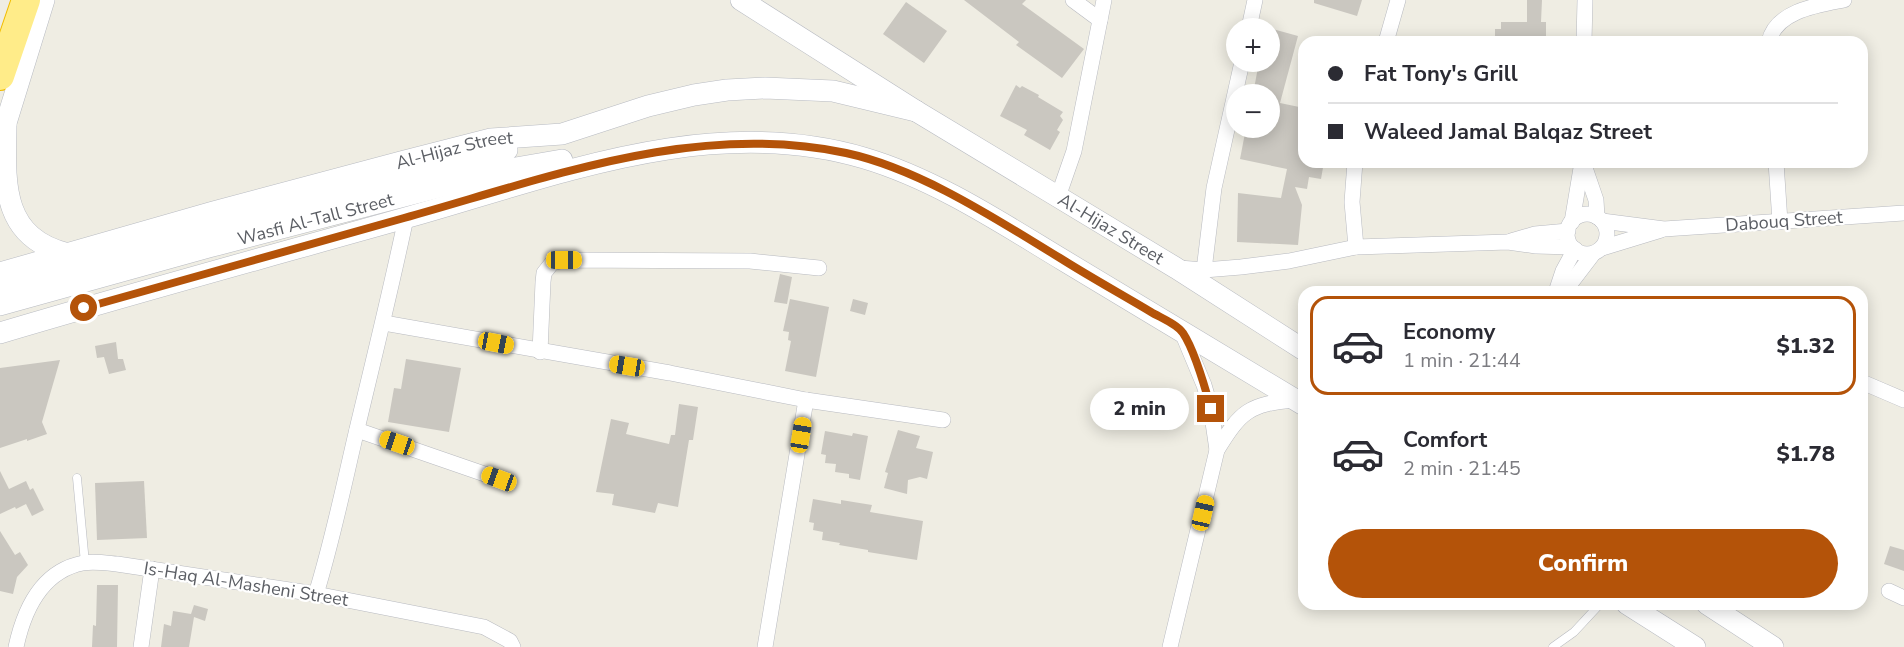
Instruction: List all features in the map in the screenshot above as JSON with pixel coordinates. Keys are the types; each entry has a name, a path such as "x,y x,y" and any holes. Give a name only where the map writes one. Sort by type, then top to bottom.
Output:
{"highway":[{"path":"0,76 26,0"}],"main road":[{"path":"44,0 3,134 5,177 13,212 22,227 35,240 50,249 68,254"},
{"name":"Al-Hijaz Street","path":"741,0 916,111 1176,268 1298,346"},
{"name":"Al-Hijaz Street","path":"1,277 68,254 213,212 464,146 510,137 562,134 648,106 694,95 765,88 833,91 916,111"},
{"name":"Wasfi Al-Tall Street","path":"0,307 209,248 412,185 562,134"},
{"path":"0,333 262,256 405,218 538,179 634,155 687,146 757,142 807,147 867,159 932,185 1182,330 1298,402"},
{"name":"Wasfi Al-Tall Street","path":"1,277 412,185 588,157 634,155"},
{"path":"0,307 6,315 17,322 26,324 40,321"},
{"path":"1636,610 1695,647"},
{"path":"1716,610 1773,647"}],"street":[{"path":"1073,0 1100,20"},
{"path":"1058,197 1074,150 1104,0"},
{"path":"1252,18 1255,0"},
{"path":"1388,36 1398,0"},
{"path":"1584,36 1585,0"},
{"path":"1772,36 1776,27 1798,11 1844,0"},
{"path":"1204,270 1214,188 1240,72"},
{"path":"1355,168 1352,202 1356,247"},
{"path":"1558,286 1573,248 1568,236 1581,168"},
{"path":"1569,286 1607,235 1599,219 1596,200 1584,168"},
{"path":"1776,168 1780,222"},
{"name":"Dabouq Street","path":"1599,219 1664,229 1904,213"},
{"path":"1508,242 1570,226 1586,214 1599,219"},
{"path":"316,594 336,525 384,323 405,218"},
{"name":"Dabouq Street","path":"1597,251 1664,229"},
{"path":"1176,268 1204,270 1289,261 1356,247 1508,242 1573,248 1586,254 1597,251"},
{"path":"540,351 544,273 552,262 564,260 750,261 819,268"},
{"path":"384,323 670,373 806,400 943,420"},
{"path":"1182,330 1204,385 1211,409 1217,450"},
{"path":"1868,385 1904,400"},
{"path":"765,647 806,400"},
{"path":"1170,647 1217,450 1230,428 1247,412 1262,404 1298,403"},
{"path":"357,430 499,479"},
{"name":"Is-Haq Al-Masheni Street","path":"16,647 26,612 44,584 59,573 85,563 117,564 316,594 484,627 510,641 513,647"},
{"path":"141,647 152,569"},
{"path":"1889,591 1904,598"}],"lane":[{"path":"77,478 85,563"},
{"path":"1553,647 1574,632 1594,610"}],"building":[{"path":"964,0 1026,0 1022,4 1084,49 1062,78 1016,45 1019,42"},
{"path":"1314,0 1362,0 1357,16 1314,3"},
{"path":"1527,0 1542,0 1541,22 1546,22 1546,36 1495,36 1495,29 1501,29 1501,22 1527,22"},
{"path":"906,2 947,31 924,63 883,34"},
{"path":"1280,31 1298,36 1280,103 1280,84 1255,84 1257,72 1280,72"},
{"path":"1016,85 1039,95 1038,97 1063,112 1060,116 1063,120 1057,130 1060,132 1050,150 1024,135 1027,130 1000,116"},
{"path":"1280,103 1298,107 1298,168 1323,168 1321,179 1309,177 1307,189 1295,187 1302,205 1298,245 1237,242 1238,193 1281,198 1287,169 1240,159 1244,138 1280,138"},
{"path":"780,274 792,277 787,304 774,302"},
{"path":"790,299 829,307 816,377 785,371 791,341 788,340 789,332 783,331"},
{"path":"853,299 868,303 865,315 850,311"},
{"path":"116,342 118,359 123,359 126,370 109,374 104,357 97,358 95,346"},
{"path":"406,359 461,368 449,432 388,422 394,388 401,389"},
{"path":"60,360 42,422 47,434 0,448 0,368"},
{"path":"679,404 698,407 693,440 689,440 678,507 658,503 655,513 612,505 614,494 596,492 611,419 629,423 626,434 669,444 671,435 675,435"},
{"path":"898,430 920,436 916,448 933,452 927,479 920,477 908,480 907,494 884,488 888,473 885,472"},
{"path":"825,431 852,436 853,433 868,436 860,480 849,478 849,474 835,472 836,464 825,463 826,455 821,454"},
{"path":"0,471 9,489 26,481 30,490 33,488 44,510 32,516 26,504 0,514"},
{"path":"144,481 147,538 97,540 95,483"},
{"path":"813,499 841,504 841,500 872,505 870,512 923,521 917,560 868,552 868,550 822,540 823,532 813,530 814,523 809,522"},
{"path":"0,531 15,555 20,552 28,565 17,577 13,594 0,591"},
{"path":"1890,546 1904,550 1904,571 1884,564"},
{"path":"97,585 118,585 117,647 92,647 93,625 96,626"},
{"path":"194,605 208,609 205,621 194,617 189,647 161,647 164,624 171,626 173,611 191,614"}],"route":[{"path":"84,308 538,179 634,155 687,146 757,142 782,144 849,154 932,185 1182,330 1211,409"}]}
